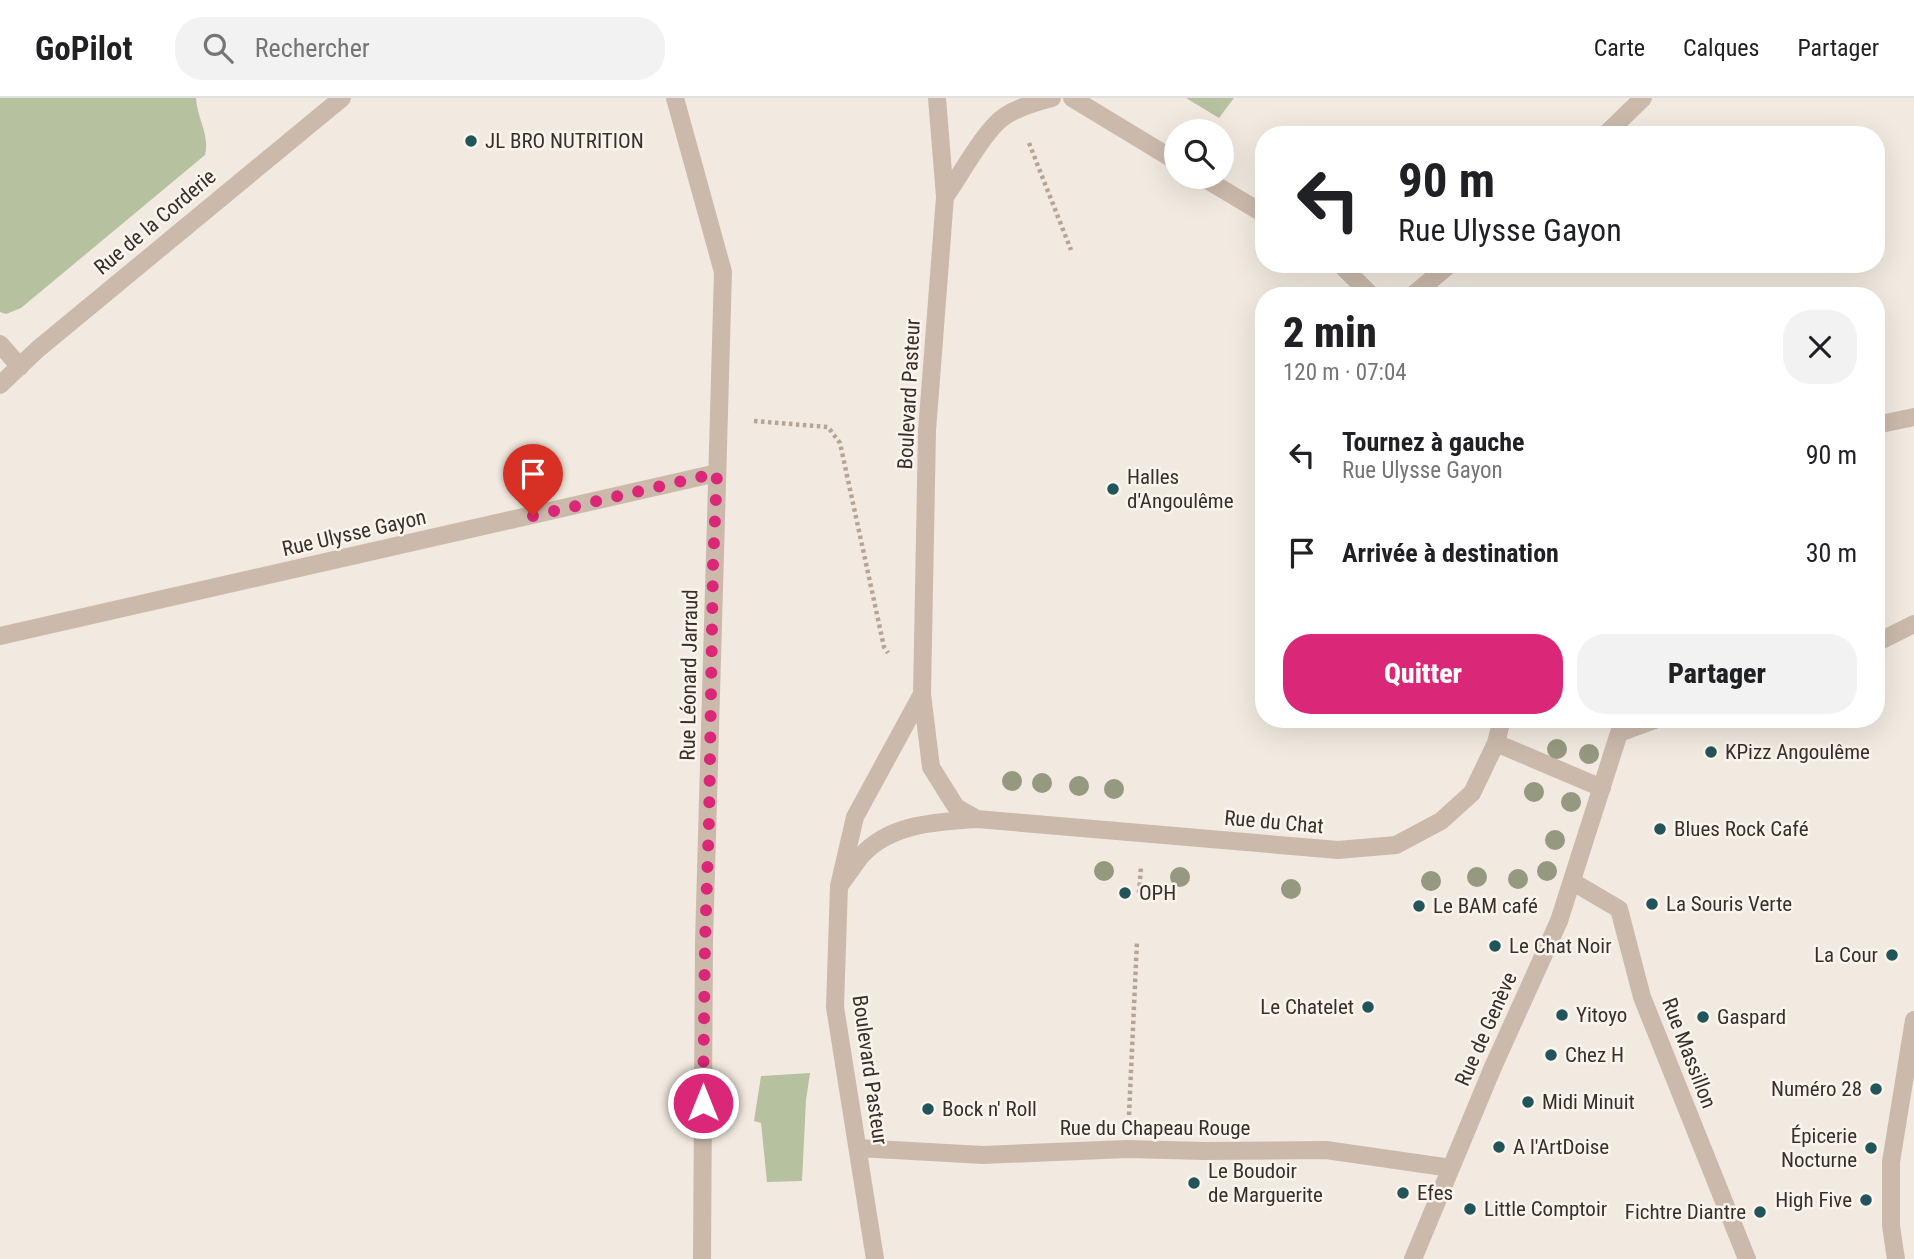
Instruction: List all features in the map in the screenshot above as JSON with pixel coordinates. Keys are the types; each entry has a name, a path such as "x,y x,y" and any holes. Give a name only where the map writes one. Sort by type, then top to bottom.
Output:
{"street":[{"name":"Rue de la Corderie","path":"0,384 38,349 342,98"},
{"name":"Rue Léonard Jarraud","path":"675,98 723,272 713,565 702,1259"},
{"name":"Boulevard Pasteur","path":"937,98 946,197 927,432 922,694 931,767 956,807 977,819"},
{"path":"946,197 1002,117 1017,109 1052,98"},
{"path":"1072,98 1164,154"},
{"path":"1614,126 1643,98"},
{"path":"1222,189 1255,209"},
{"path":"1349,273 1363,287"},
{"path":"1423,287 1439,273"},
{"path":"0,344 20,367"},
{"path":"1885,423 1914,417"},
{"name":"Rue Ulysse Gayon","path":"0,636 717,473"},
{"path":"1885,638 1914,624"},
{"name":"Boulevard Pasteur","path":"875,1259 835,1007 839,886 855,817 922,694"},
{"name":"Rue du Chat","path":"977,819 1338,850 1396,845 1441,821 1472,793 1496,743 1500,728"},
{"name":"Rue de Genève","path":"1413,1259 1493,1067 1559,922 1619,733 1633,728"},
{"path":"1496,743 1602,789"},
{"path":"839,886 863,853 881,840 919,824 977,819"},
{"name":"Rue Massillon","path":"1573,882 1619,909 1642,997 1747,1259"},
{"path":"1896,1259 1891,1226 1891,1162 1914,1020"},
{"name":"Rue du Chapeau Rouge","path":"858,1147 983,1155 1127,1149 1326,1150 1451,1168"}],"path":[{"path":"1028,140 1071,250"},
{"path":"718,418 828,427 840,443 884,647 922,694"},
{"path":"1130,1098 1137,941"}],"green space":[{"path":"0,98 196,98 206,148 205,155 21,308 6,314 0,312"},
{"path":"1186,98 1234,98 1219,118"},
{"path":"810,1073 802,1181 767,1182 761,1123 754,1121 761,1076"}],"place":[{"name":"JL BRO NUTRITION","path":"471,141"},
{"name":"Halles d'Angoulême","path":"1113,489"},
{"name":"KPizz Angoulême","path":"1711,752"},
{"name":"Blues Rock Café","path":"1660,829"},
{"name":"OPH","path":"1125,893"},
{"name":"La Souris Verte","path":"1652,904"},
{"name":"Le BAM café","path":"1419,906"},
{"name":"Le Chat Noir","path":"1495,946"},
{"name":"La Cour","path":"1892,955"},
{"name":"Le Chatelet","path":"1368,1007"},
{"name":"Yitoyo","path":"1562,1015"},
{"name":"Gaspard","path":"1703,1017"},
{"name":"Chez H","path":"1551,1055"},
{"name":"Numéro 28","path":"1876,1089"},
{"name":"Midi Minuit","path":"1528,1102"},
{"name":"Bock n' Roll","path":"928,1109"},
{"name":"A l'ArtDoise","path":"1499,1147"},
{"name":"Épicerie Nocturne","path":"1871,1148"},
{"name":"Le Boudoir de Marguerite","path":"1194,1183"},
{"name":"Efes","path":"1403,1193"},
{"name":"High Five","path":"1866,1200"},
{"name":"Little Comptoir","path":"1470,1209"},
{"name":"Fichtre Diantre","path":"1760,1212"}],"route":[{"path":"533,516 717,473 703,1103"}]}
